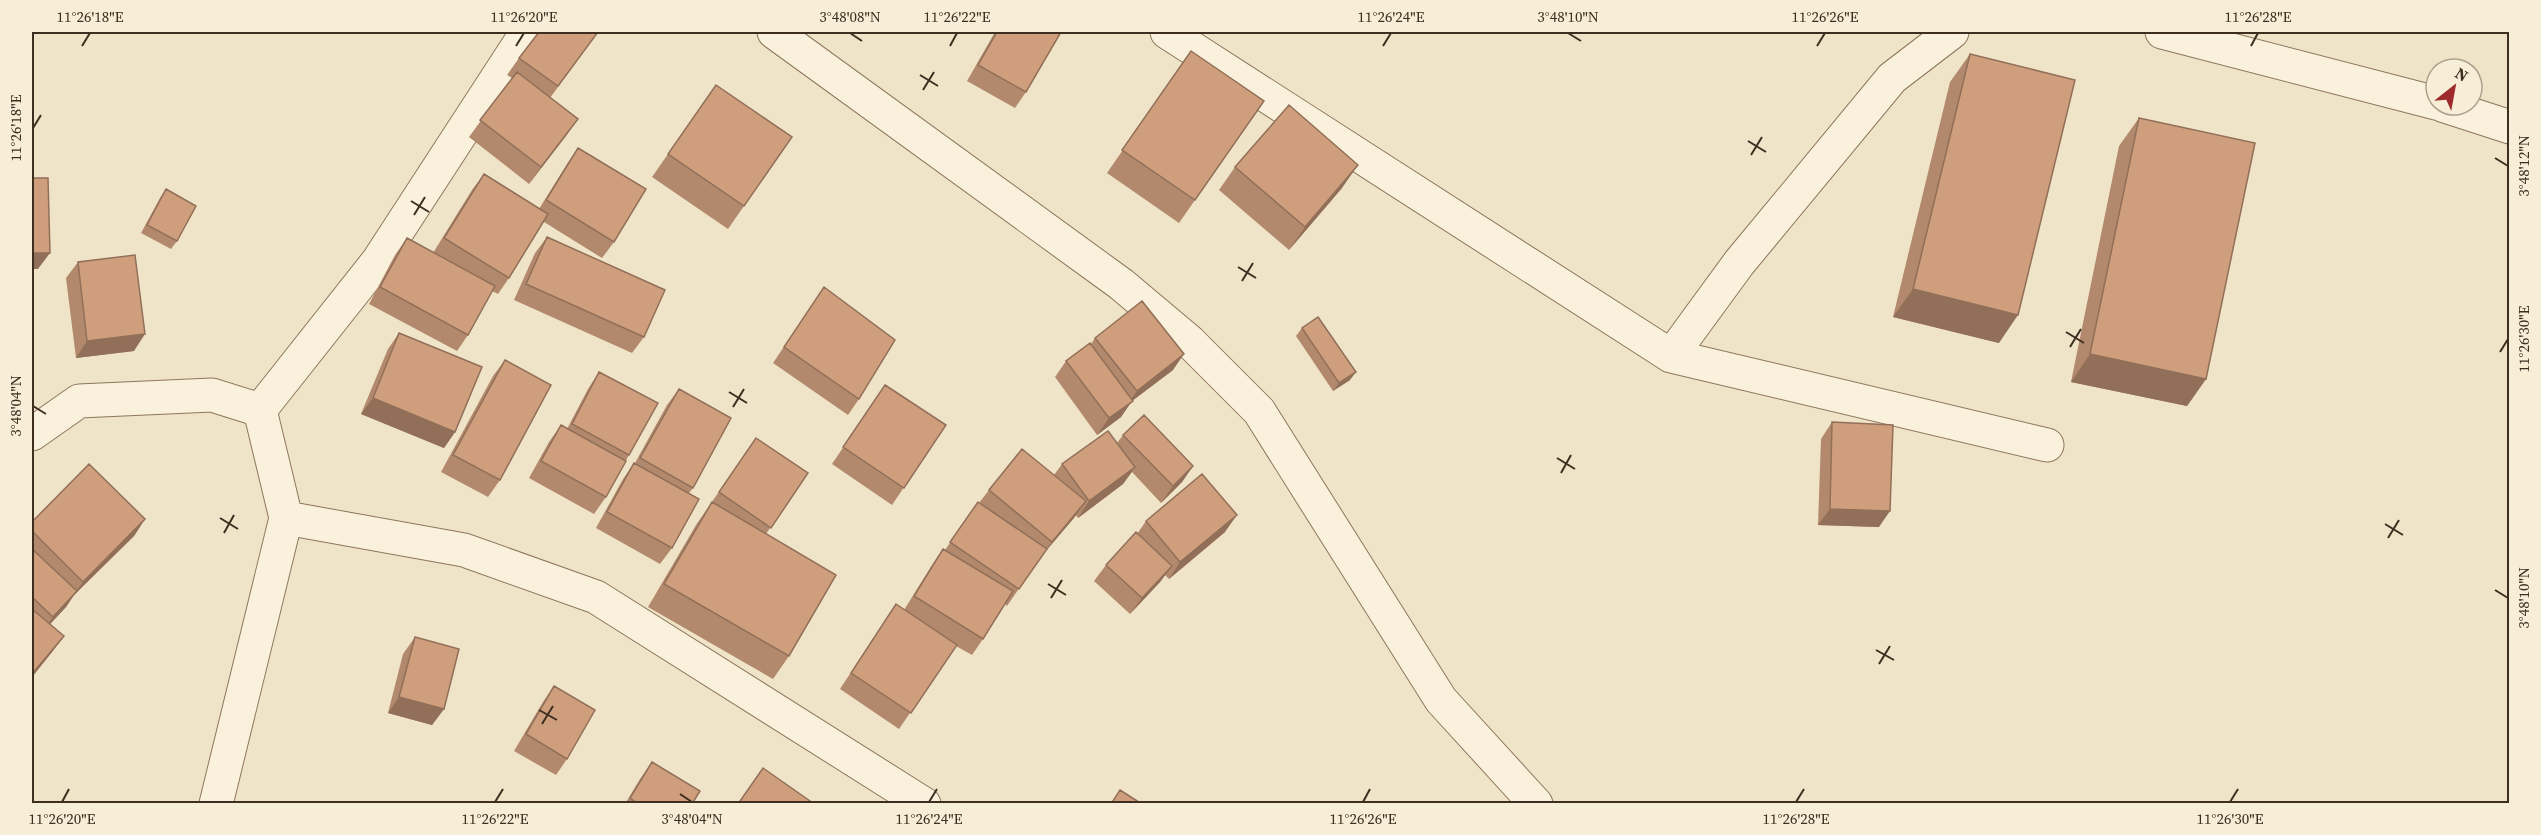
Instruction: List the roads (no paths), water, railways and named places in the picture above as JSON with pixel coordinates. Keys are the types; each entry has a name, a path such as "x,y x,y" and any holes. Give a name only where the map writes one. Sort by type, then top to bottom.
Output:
{"street":[{"path":"260,410 378,261 527,32"},
{"path":"774,32 1121,284 1190,342 1259,411 1441,700 1536,804"},
{"path":"1167,32 1671,356 2047,445"},
{"path":"1671,356 1738,263 1892,78 1952,32"},
{"path":"2162,32 2424,101"},
{"path":"2479,117 2510,127"},
{"path":"32,434 79,401 212,395 260,410"},
{"path":"216,804 286,518 260,410"},
{"path":"286,518 464,550 596,597 924,804"}]}
